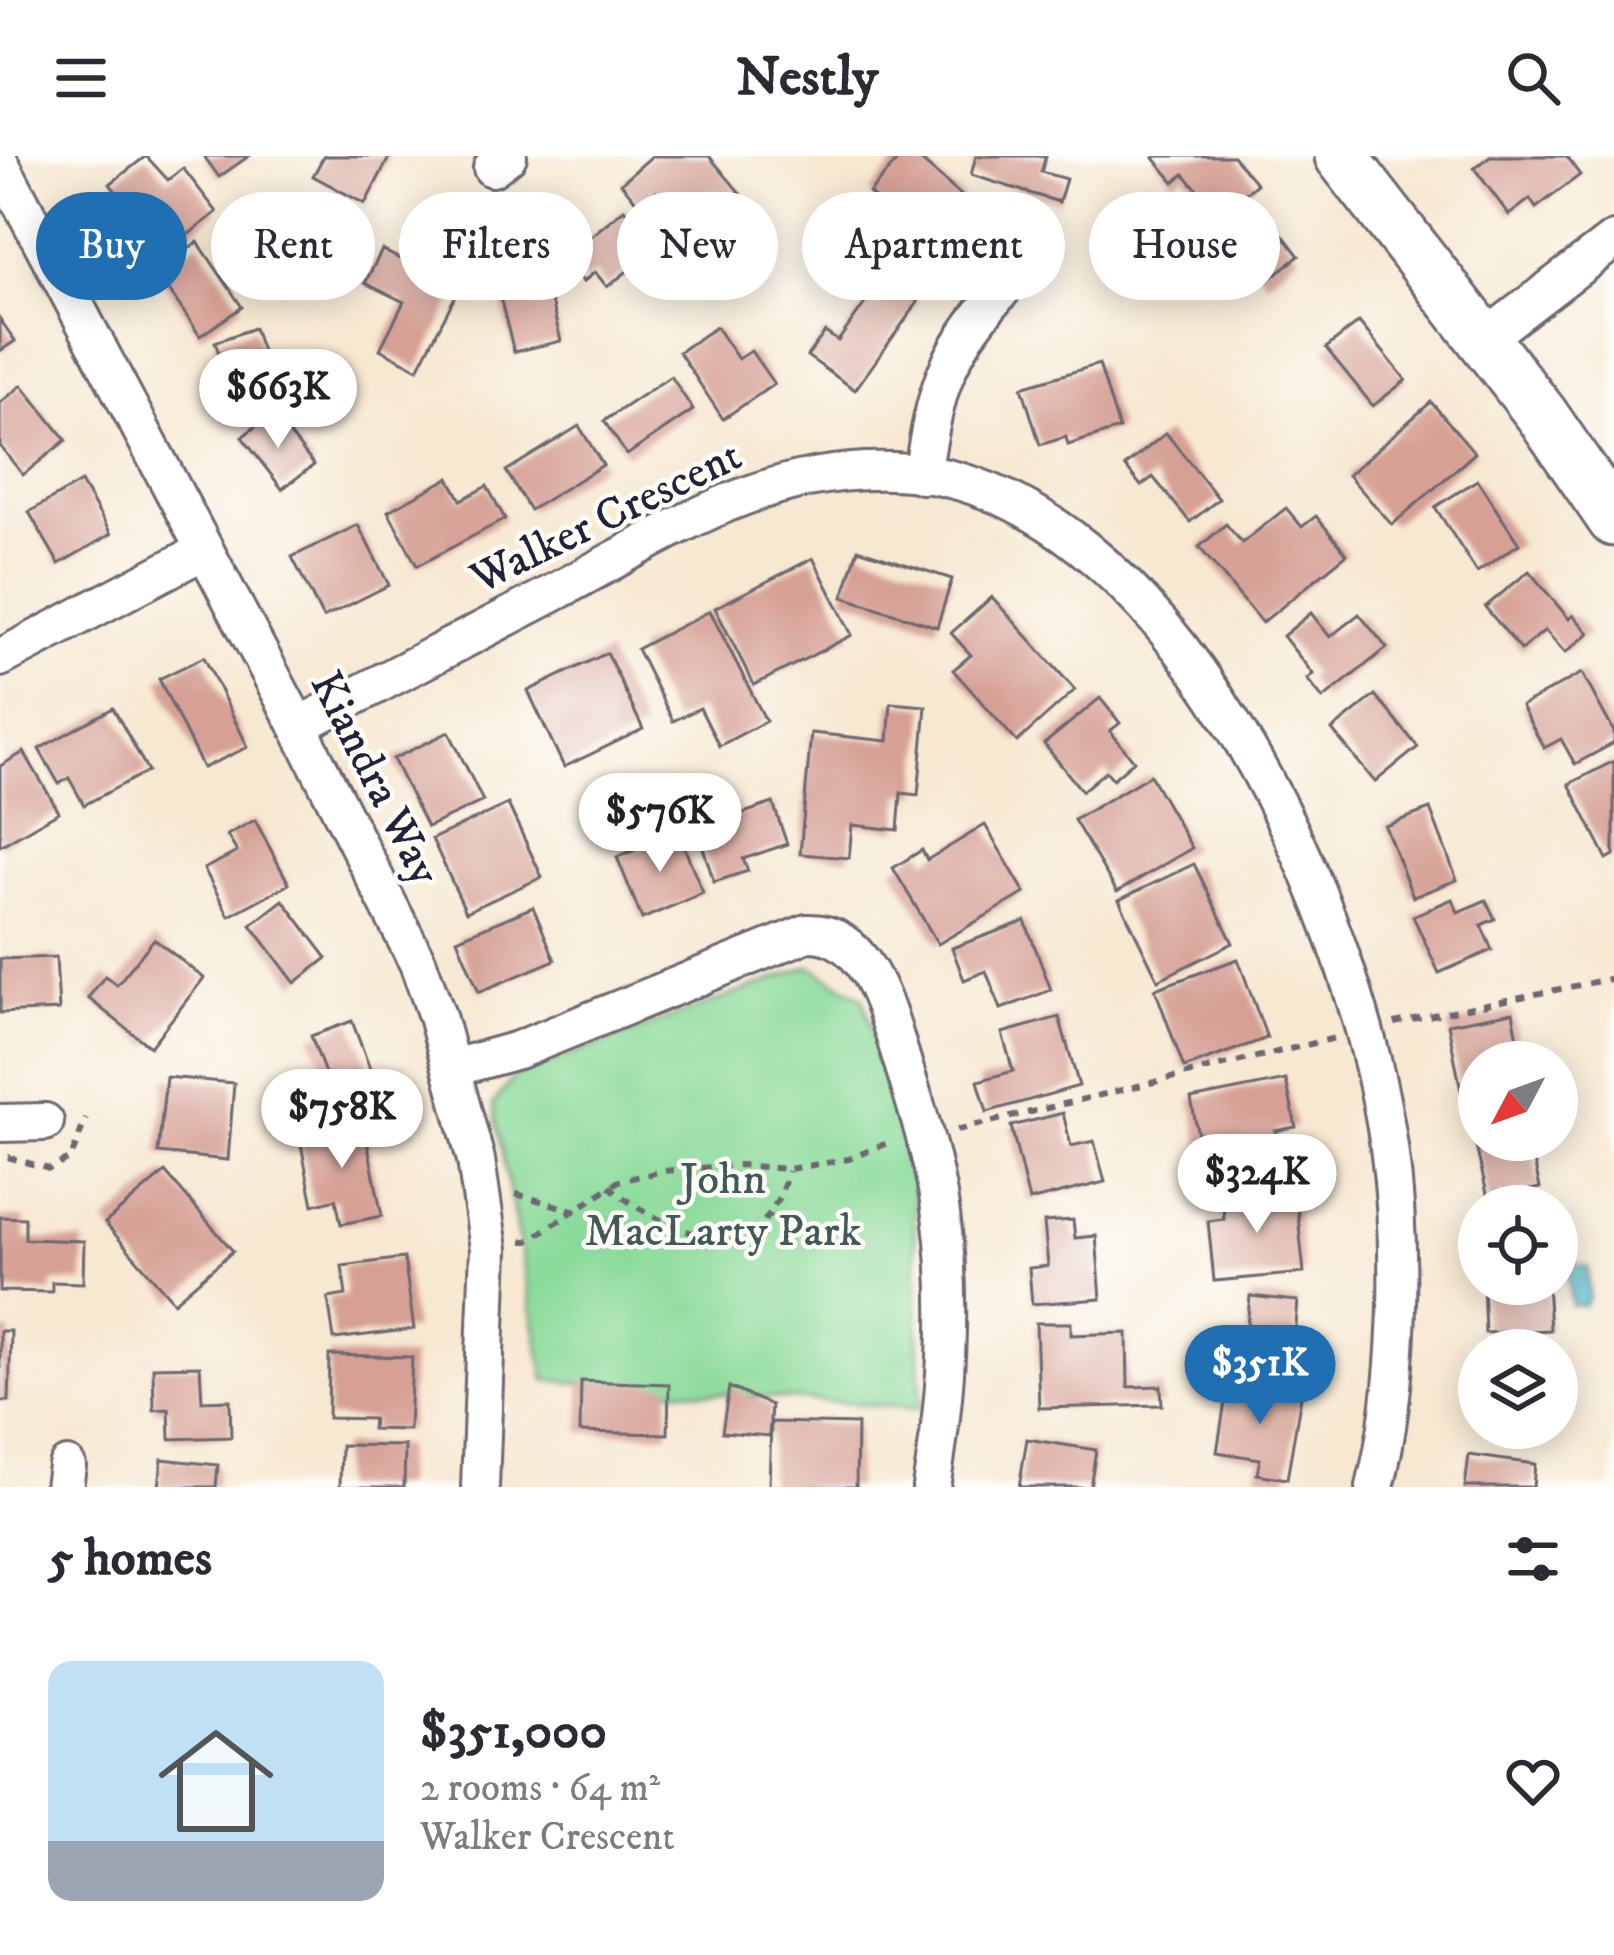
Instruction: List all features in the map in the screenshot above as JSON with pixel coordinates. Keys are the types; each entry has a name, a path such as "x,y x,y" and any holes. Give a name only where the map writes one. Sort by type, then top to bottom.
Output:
{"street":[{"path":"1341,156 1542,416 1614,520"},
{"name":"Kiandra Way","path":"0,163 418,963 454,1068 484,1203 489,1249 480,1487"},
{"path":"1483,340 1614,240"},
{"path":"922,475 945,372 964,332 993,300"},
{"name":"Walker Crescent","path":"298,726 755,490 827,474 896,471 1011,499 1064,531 1150,611 1202,677 1236,731 1329,920 1364,1029 1389,1144 1396,1217 1392,1361 1376,1487"},
{"path":"0,658 205,550"},
{"path":"454,1068 518,1050 807,933 824,932 839,938 863,964 886,1008 938,1198 945,1358 931,1487"},
{"path":"0,1123 45,1122"}],"path":[{"path":"1384,1024 1614,978"},
{"path":"951,1131 1346,1035"},
{"path":"510,1241 528,1241 609,1186 663,1171 740,1165 789,1169 850,1159 868,1148 906,1137"},
{"path":"609,1186 684,1231 743,1244 780,1200 789,1169"},
{"path":"505,1190 576,1211"}],"green space":[{"name":"John MacLarty Park","path":"810,966 863,998 913,1174 921,1409 545,1380 493,1104 515,1076"}],"water":[{"path":"1578,1265 1588,1267 1589,1297 1584,1306 1571,1305 1578,1305"}],"building":[{"path":"146,156 168,180 183,168 211,204 211,217 187,236 187,192 116,192 110,184"},
{"path":"204,156 249,156 219,177"},
{"path":"324,156 390,156 371,192 343,192 313,176"},
{"path":"652,156 709,156 739,192 628,192 621,183"},
{"path":"901,156 916,156 957,192 870,192"},
{"path":"976,156 1046,156 1041,172 1066,179 1062,192 1026,192 971,175"},
{"path":"1233,156 1257,184 1247,192 1199,192 1184,174 1174,182 1154,158"},
{"path":"1490,156 1566,156 1580,175 1536,208 1530,199 1509,215 1474,168"},
{"path":"617,215 617,279 607,287 593,274 593,234"},
{"path":"1280,231 1299,256 1280,271"},
{"path":"198,242 211,261 211,300 237,300 242,307 200,336 176,300 187,300 187,250"},
{"path":"382,250 399,259 399,300 375,288 375,264"},
{"path":"400,300 453,300 418,369 380,349 404,302"},
{"path":"501,300 551,300 561,341 514,352"},
{"path":"867,300 918,302 855,390 807,356 825,332 838,341"},
{"path":"0,319 15,341 0,351"},
{"path":"1359,322 1406,380 1373,406 1326,348"},
{"path":"716,327 738,359 751,351 774,384 723,419 679,352"},
{"path":"254,328 278,399 239,413 215,342"},
{"path":"1099,364 1119,429 1068,445 1066,437 1040,445 1022,387"},
{"path":"671,376 693,410 627,455 604,421"},
{"path":"22,385 66,440 23,475 0,446 0,403"},
{"path":"1431,402 1475,453 1392,525 1348,475"},
{"path":"273,413 314,465 282,489 242,437"},
{"path":"579,426 603,465 530,510 506,471"},
{"path":"1166,433 1219,499 1190,522 1153,477 1141,486 1125,466"},
{"path":"449,478 461,500 487,486 505,519 417,566 388,511"},
{"path":"1477,480 1519,544 1477,572 1435,507"},
{"path":"81,482 111,534 59,564 29,512"},
{"path":"1286,508 1302,527 1316,516 1347,554 1262,623 1199,547 1226,524 1242,543"},
{"path":"358,525 389,585 323,618 292,557"},
{"path":"858,549 952,579 937,627 843,597"},
{"path":"813,558 852,635 754,685 715,608"},
{"path":"1529,571 1569,619 1573,615 1589,633 1565,653 1545,630 1521,650 1485,607"},
{"path":"992,597 1075,690 1017,742 953,670 971,655 951,633"},
{"path":"710,611 766,721 719,746 700,708 673,721 637,649"},
{"path":"1311,613 1330,637 1359,614 1387,648 1323,699 1307,679 1313,674 1283,636"},
{"path":"607,653 643,729 564,767 528,691"},
{"path":"204,657 248,747 203,768 159,679"},
{"path":"1582,673 1614,732 1614,743 1575,764 1561,739 1544,748 1521,706"},
{"path":"1375,695 1418,747 1375,782 1332,730"},
{"path":"1100,698 1120,723 1110,731 1134,761 1113,779 1106,771 1082,791 1044,744"},
{"path":"891,703 926,706 918,795 901,793 898,830 852,825 849,858 800,854 811,733 888,741"},
{"path":"113,708 148,771 84,805 69,778 59,784 39,749"},
{"path":"449,732 483,801 427,827 393,759"},
{"path":"24,752 59,812 0,846 0,766"},
{"path":"1614,761 1614,855 1607,859 1569,784"},
{"path":"1150,775 1192,848 1117,892 1074,820"},
{"path":"773,803 787,844 743,859 748,871 714,882 697,829"},
{"path":"508,804 542,877 466,912 432,839"},
{"path":"1430,809 1457,880 1413,897 1385,826"},
{"path":"255,820 289,884 229,916 204,869 237,852 227,835"},
{"path":"985,825 1025,893 938,944 893,868 922,850 927,860"},
{"path":"678,832 703,893 642,919 617,857"},
{"path":"1194,864 1233,943 1158,980 1119,900"},
{"path":"1452,899 1458,912 1486,900 1495,919 1481,925 1492,950 1439,973 1413,916"},
{"path":"283,900 327,958 295,983 251,925"},
{"path":"533,907 555,960 479,992 457,939"},
{"path":"1025,921 1051,990 1001,1009 986,971 964,980 952,948"},
{"path":"154,939 204,978 150,1047 88,998 105,976 117,985"},
{"path":"56,957 59,1010 0,1013 0,959"},
{"path":"1238,959 1267,1038 1184,1068 1155,989"},
{"path":"1513,1012 1518,1041 1458,1041 1458,1076 1448,1024"},
{"path":"1059,1017 1079,1086 987,1112 978,1081 1013,1071 1002,1033"},
{"path":"352,1021 379,1093 338,1108 311,1036"},
{"path":"166,1077 234,1083 228,1160 158,1153"},
{"path":"1286,1080 1296,1127 1275,1131 1283,1171 1208,1186 1191,1099"},
{"path":"1063,1113 1071,1146 1094,1141 1105,1182 1029,1201 1011,1126"},
{"path":"363,1121 382,1216 341,1224 336,1199 313,1205 299,1134"},
{"path":"1479,1161 1534,1161 1539,1185 1485,1185"},
{"path":"165,1172 233,1251 174,1302 105,1223"},
{"path":"1295,1187 1304,1273 1214,1281 1208,1221 1224,1219 1222,1194"},
{"path":"0,1217 25,1218 25,1239 84,1241 83,1283 52,1282 52,1292 0,1291"},
{"path":"1073,1220 1075,1238 1096,1236 1101,1299 1032,1304 1029,1268 1048,1266 1044,1222"},
{"path":"404,1258 414,1329 334,1339 328,1298 346,1295 342,1266"},
{"path":"1250,1296 1298,1301 1292,1372 1243,1367"},
{"path":"1484,1305 1548,1305 1550,1329 1485,1329"},
{"path":"1036,1323 1071,1323 1071,1335 1127,1333 1128,1387 1161,1386 1162,1405 1039,1408"},
{"path":"0,1331 11,1331 9,1401 0,1401"},
{"path":"329,1355 412,1357 409,1430 372,1429 373,1419 328,1418"},
{"path":"200,1366 202,1401 230,1400 231,1437 170,1439 169,1409 154,1410 153,1367"},
{"path":"581,1381 669,1384 668,1434 580,1432"},
{"path":"1228,1383 1301,1396 1287,1479 1257,1474 1260,1459 1217,1452"},
{"path":"729,1387 771,1405 769,1436 722,1432"},
{"path":"771,1422 857,1424 856,1487 769,1487"},
{"path":"1027,1439 1096,1450 1090,1487 1019,1487"},
{"path":"341,1445 405,1446 404,1487 340,1487"},
{"path":"1469,1455 1535,1464 1533,1487 1465,1487"},
{"path":"162,1459 218,1465 216,1487 159,1487"}]}
